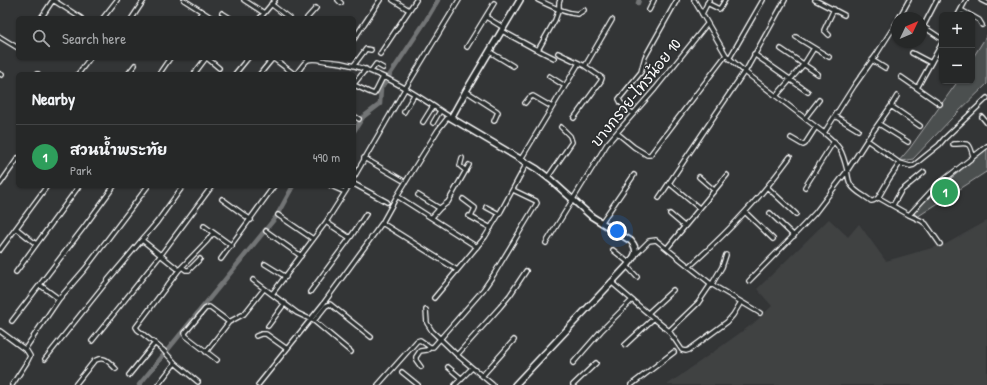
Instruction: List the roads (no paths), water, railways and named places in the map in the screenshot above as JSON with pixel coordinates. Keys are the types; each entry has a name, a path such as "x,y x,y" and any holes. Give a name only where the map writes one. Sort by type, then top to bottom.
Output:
{"main road":[{"path":"515,385 628,265 635,255 636,248 631,241 590,215 548,177 521,159 448,116 466,91 520,0"}],"street":[{"path":"42,16 53,0 78,16"},
{"path":"104,16 116,0"},
{"path":"133,16 144,0"},
{"path":"184,0 209,16"},
{"path":"245,0 262,16 275,0"},
{"path":"356,36 380,0"},
{"path":"393,0 409,10"},
{"path":"380,54 416,0"},
{"path":"356,173 458,0"},
{"path":"538,0 567,12 576,14 581,13 584,10"},
{"path":"538,50 555,20 559,9 560,0"},
{"path":"649,10 654,0"},
{"path":"633,114 621,103 619,99 641,72 646,57 678,0"},
{"path":"694,0 729,60 834,141 840,149 849,182 854,188 872,201 878,198 888,179 900,163 910,166 914,165 939,145 987,98"},
{"path":"702,14 708,2 719,9 725,0"},
{"path":"729,60 763,0"},
{"path":"659,198 744,72 785,0"},
{"path":"815,0 844,15"},
{"path":"902,12 909,0"},
{"path":"937,0 924,27 939,37"},
{"path":"964,12 961,10 966,0"},
{"path":"981,0 987,3"},
{"path":"467,47 494,3"},
{"path":"271,4 286,16"},
{"path":"310,16 316,8"},
{"path":"829,35 824,30 834,9"},
{"path":"199,16 202,12"},
{"path":"222,13 227,16"},
{"path":"486,17 503,30 536,50 554,58"},
{"path":"975,18 982,25"},
{"path":"584,66 612,20"},
{"name":"บางกรวย-ไทรน้อย 10","path":"546,243 603,150 668,74 707,24"},
{"path":"824,133 891,31"},
{"path":"796,37 829,57"},
{"path":"0,38 16,47"},
{"path":"776,96 804,64 814,48"},
{"path":"917,88 939,48"},
{"path":"354,65 366,49 371,50"},
{"path":"781,49 818,74"},
{"path":"490,52 513,66"},
{"path":"558,53 601,76 602,79 574,118"},
{"path":"912,53 931,63"},
{"path":"754,54 808,92"},
{"path":"617,133 634,147 647,155 650,155 726,55"},
{"path":"80,72 88,60"},
{"path":"160,72 169,60"},
{"path":"196,72 204,60"},
{"path":"208,60 218,68"},
{"path":"237,72 246,60"},
{"path":"262,72 271,60"},
{"path":"276,60 292,72"},
{"path":"297,72 309,60"},
{"path":"258,385 335,287 382,223 397,196 448,116 384,77 340,60"},
{"path":"872,60 885,68"},
{"path":"521,159 579,63"},
{"path":"371,71 376,64 383,68"},
{"path":"130,72 135,65"},
{"path":"356,82 366,69"},
{"path":"549,76 565,86"},
{"path":"356,85 374,94 384,77"},
{"path":"901,77 940,104"},
{"path":"466,91 497,110 498,112 494,121"},
{"path":"404,112 414,95"},
{"path":"525,103 533,96 552,107"},
{"path":"749,281 815,213 847,171 891,106 896,96"},
{"path":"805,118 818,100"},
{"path":"423,122 433,106"},
{"path":"891,106 920,126"},
{"path":"432,123 440,111"},
{"path":"835,116 858,130"},
{"path":"982,117 987,123"},
{"path":"879,124 908,142"},
{"path":"548,177 572,142 570,136 561,127"},
{"path":"791,138 804,145 816,127"},
{"path":"867,140 898,162"},
{"path":"805,187 834,141"},
{"path":"953,144 968,144 971,147 973,156"},
{"path":"909,215 936,186 987,146"},
{"path":"690,266 728,231 767,187 790,157"},
{"path":"364,158 402,180"},
{"path":"462,158 460,166 466,171"},
{"path":"0,184 16,161"},
{"path":"434,298 491,228 527,163"},
{"path":"432,217 439,208 448,202 469,165"},
{"path":"893,205 904,187 924,172"},
{"path":"601,223 634,174"},
{"path":"667,248 727,175"},
{"path":"699,177 714,190"},
{"path":"669,183 699,208"},
{"path":"356,185 387,202"},
{"path":"767,187 796,214"},
{"path":"0,250 46,188"},
{"path":"16,272 78,188"},
{"path":"12,321 113,188"},
{"path":"25,349 59,300 85,269 146,188"},
{"path":"46,359 169,206 182,188"},
{"path":"92,341 160,256 211,188"},
{"path":"221,259 251,220 273,188"},
{"path":"336,188 345,192"},
{"path":"272,294 326,222 348,188"},
{"path":"421,367 416,360 416,357 420,351 433,347 483,290 537,205 536,201 513,190"},
{"path":"397,196 477,247"},
{"path":"418,196 439,208"},
{"path":"878,198 922,221 926,224 940,244"},
{"path":"222,199 251,220"},
{"path":"464,199 475,208 470,216 491,228"},
{"path":"486,206 499,214"},
{"path":"745,212 773,239"},
{"path":"770,213 794,236"},
{"path":"310,292 366,214"},
{"path":"670,214 684,226"},
{"path":"278,215 313,239"},
{"path":"326,222 350,238"},
{"path":"382,223 457,270"},
{"path":"204,226 232,246"},
{"path":"16,228 36,244"},
{"path":"266,231 301,256"},
{"path":"198,382 136,327 181,269 214,232"},
{"path":"142,240 160,256 181,269 189,270 200,258"},
{"path":"635,255 649,241 656,240 711,284 760,313"},
{"path":"613,250 628,265 637,277"},
{"path":"669,330 698,303 722,267 726,255"},
{"path":"265,264 286,277"},
{"path":"457,355 510,296 526,271"},
{"path":"253,280 310,319 351,352"},
{"path":"611,282 669,330 682,350 686,351 727,322 741,302"},
{"path":"40,285 59,300"},
{"path":"206,352 229,322 244,314 264,288"},
{"path":"648,313 672,290"},
{"path":"573,363 601,331 632,300"},
{"path":"268,326 285,303"},
{"path":"310,319 330,304 371,337"},
{"path":"216,360 186,336 185,332 208,307 229,322"},
{"path":"426,310 426,320 428,326 440,340 493,385"},
{"path":"625,345 654,318"},
{"path":"0,331 25,349 30,356 28,362 12,385"},
{"path":"256,336 266,334 287,349"},
{"path":"378,385 417,341 420,340 431,347"},
{"path":"482,376 514,340"},
{"path":"129,375 155,343"},
{"path":"631,385 674,352"},
{"path":"75,385 98,358 108,361 116,369"},
{"path":"160,385 175,363"},
{"path":"573,385 596,363"},
{"path":"448,367 462,379"},
{"path":"455,385 472,368"},
{"path":"402,372 418,385"}],"waterway":[{"path":"356,128 363,117 380,104 381,88 438,0"},
{"path":"139,385 276,217 292,188"}],"place":[{"name":"สวนน้ำพระทัย","path":"945,192"}]}
